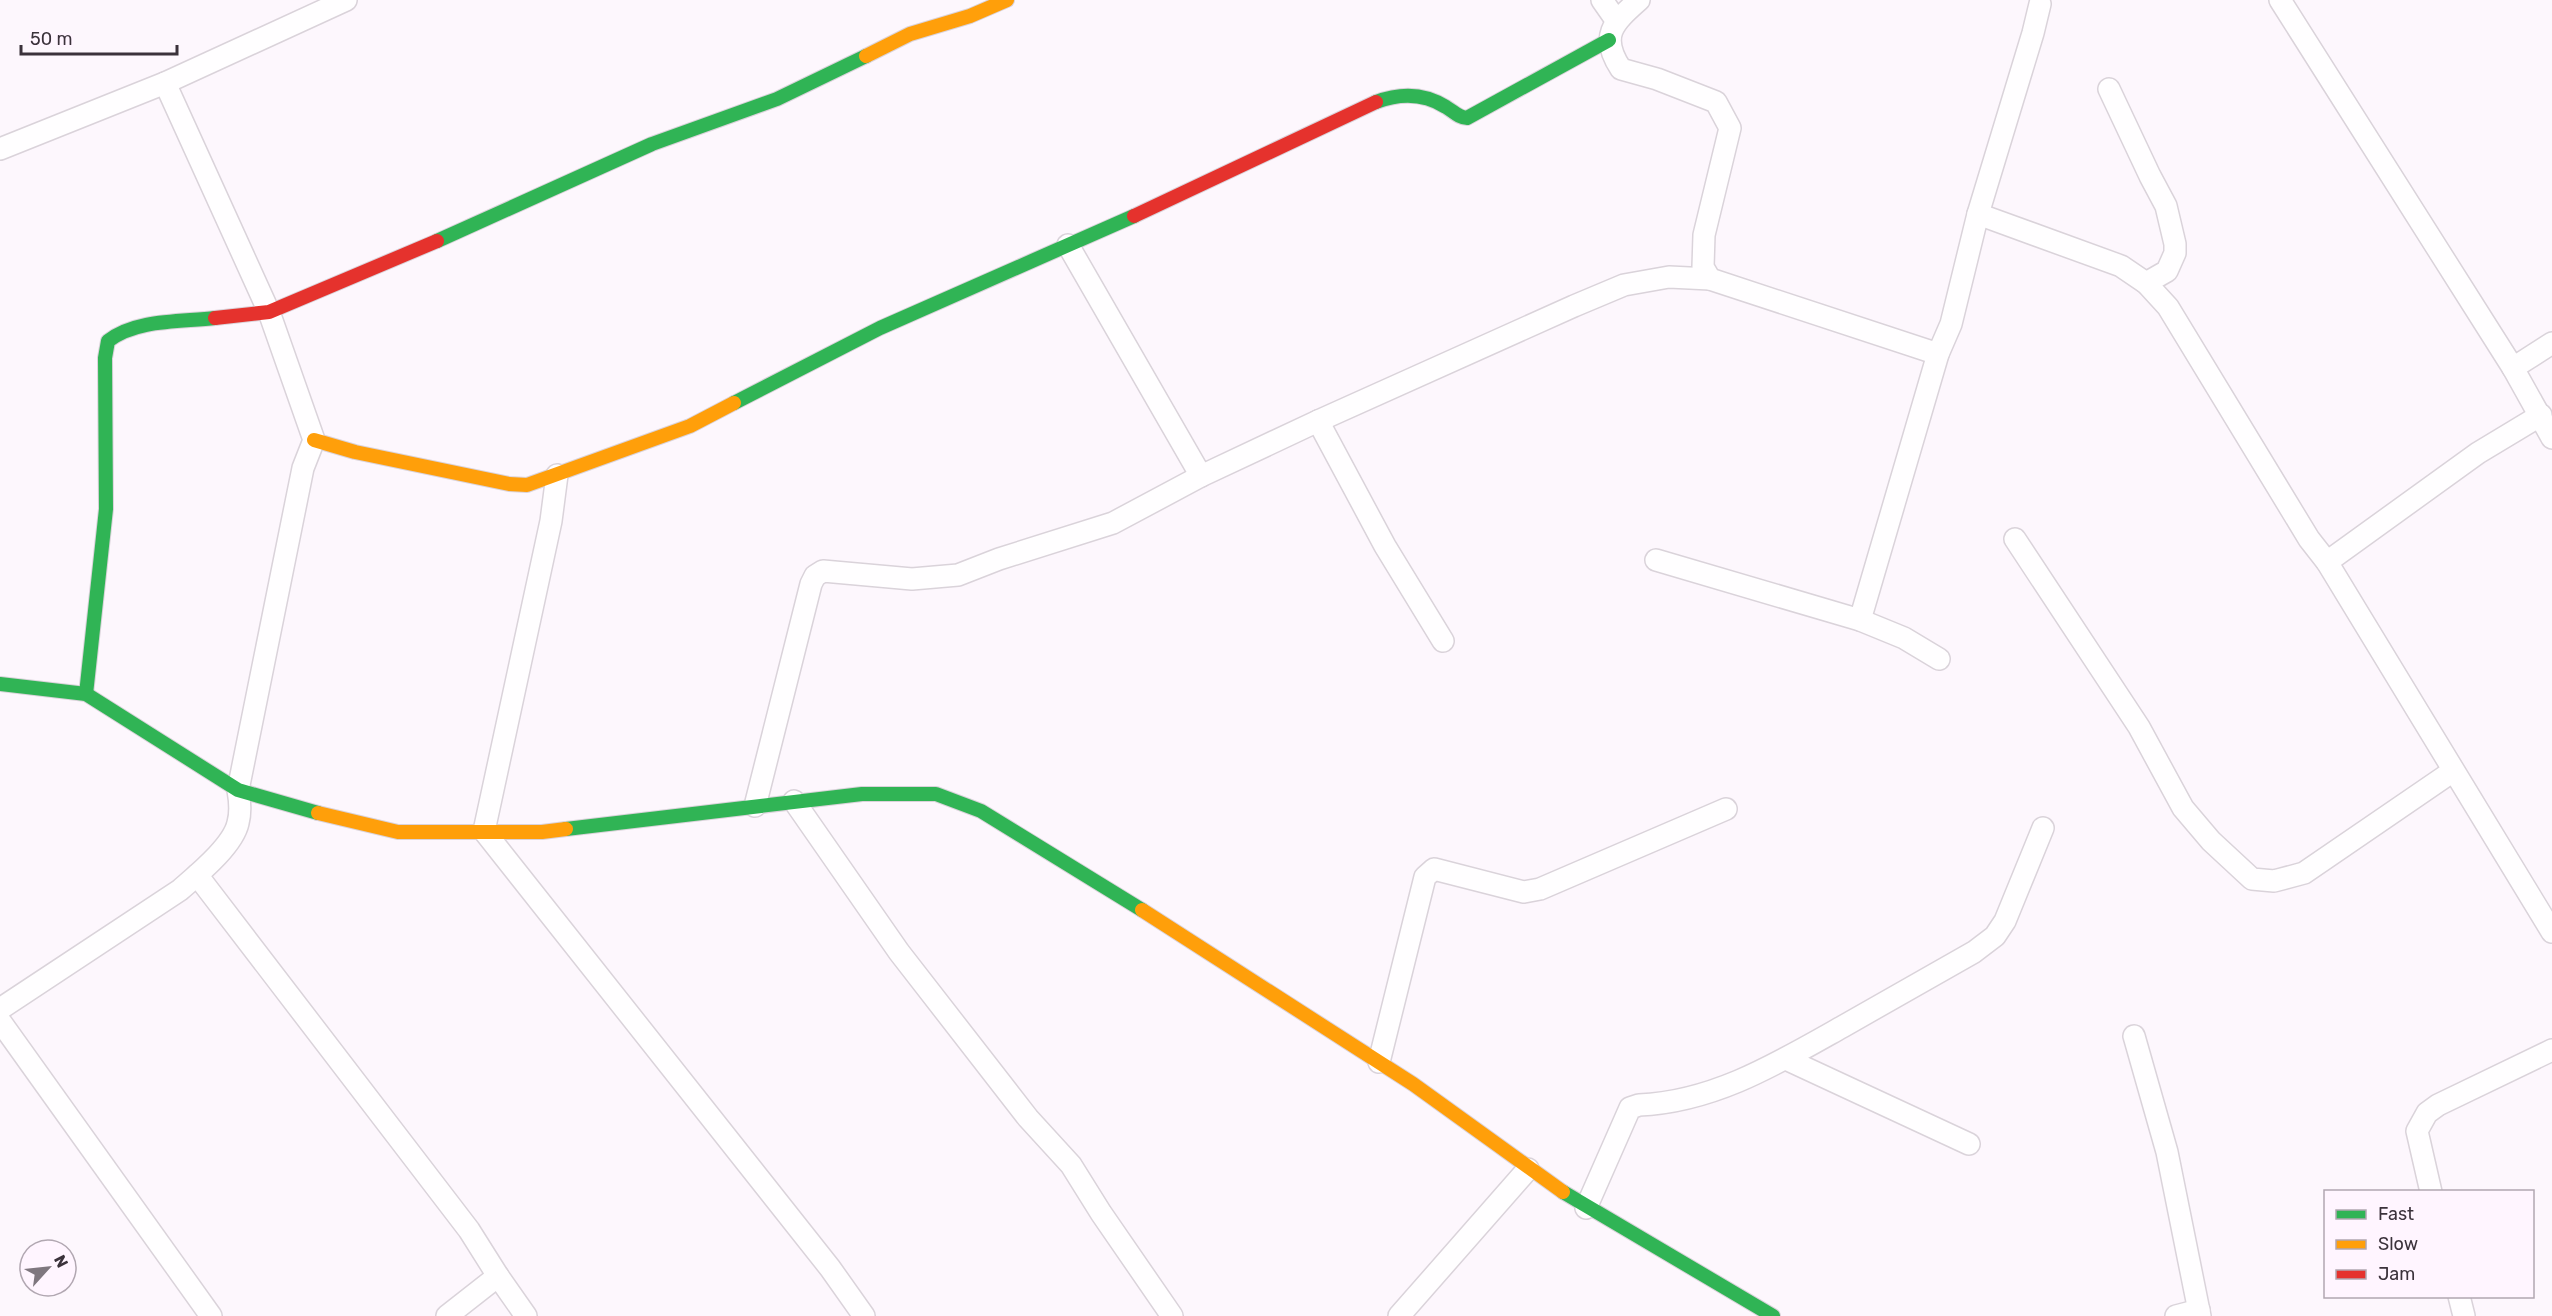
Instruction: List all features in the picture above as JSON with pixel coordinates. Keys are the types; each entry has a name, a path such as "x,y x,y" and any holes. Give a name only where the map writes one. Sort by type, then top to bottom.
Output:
{"street":[{"path":"0,149 165,83 346,0"},
{"path":"86,694 106,509 105,358 108,341 118,333 133,327 269,312 497,215 652,144 777,99 910,34 970,16 1007,0"},
{"path":"1602,0 1616,20"},
{"path":"1639,0 1616,20 1609,40 1611,54 1616,62 1621,69 1657,79 1716,102 1730,128 1704,235 1703,267 1710,279"},
{"path":"2280,0 2513,368 2552,438"},
{"path":"1860,620 1938,354 1951,324 1978,214 2030,45 2040,4"},
{"path":"314,440 355,452 509,484 527,485 690,426 880,328 1232,171 1379,101 1421,93 1436,100 1462,118 1467,118 1609,40"},
{"path":"1592,51 1616,62"},
{"path":"0,1009 180,890 230,840 238,825 240,806 238,790 303,468 314,440 269,312 165,83"},
{"path":"2109,88 2166,206 2175,244 2175,253 2167,271 2146,283"},
{"path":"1978,214 2121,266 2146,283 2168,307 2309,539 2327,562 2552,932"},
{"path":"1068,245 1202,476"},
{"path":"755,806 811,584 815,576 823,571 912,579 958,575 999,559 1113,523 1202,476 1318,421 1624,285 1669,277 1710,279 1938,354"},
{"path":"2513,368 2552,343"},
{"path":"2327,562 2478,453 2541,415"},
{"path":"1318,421 1385,546 1443,641"},
{"path":"484,831 551,521 557,475"},
{"path":"2015,539 2139,727 2183,808 2211,841 2252,879 2274,881 2304,873 2453,771"},
{"path":"1656,560 1860,620 1904,638 1939,659"},
{"path":"0,684 86,694 238,790 349,822 398,832 542,832 862,794 936,794 981,811 1164,924 1379,1062 1586,1208 1758,1313"},
{"path":"794,801 899,952 1028,1118 1071,1165 1172,1316"},
{"path":"1379,1062 1428,872 1434,869 1524,892 1540,889 1726,809"},
{"path":"1586,1208 1630,1108 1695,1097 1738,1083 1786,1059 1974,952 1995,936 2005,921 2043,828"},
{"path":"484,831 830,1268 864,1316"},
{"path":"197,875 468,1230 526,1316"},
{"path":"0,1022 211,1316"},
{"path":"2134,1036 2167,1152 2200,1313 2176,1316"},
{"path":"2432,1190 2417,1140 2417,1131 2427,1113 2438,1105 2552,1050"},
{"path":"1786,1059 1969,1144"},
{"path":"1399,1316 1528,1169"},
{"path":"447,1316 498,1276"},
{"path":"2460,1298 2464,1316"}],"traffic: fast":[{"path":"1376,102 1394,97 1421,97 1438,102 1459,116 1467,118 1609,40"},
{"path":"437,241 652,144 777,99 866,56"},
{"path":"734,403 880,328 1134,216"},
{"path":"86,694 106,509 105,358 108,341 119,334 145,325 215,318"},
{"path":"0,684 86,694 238,790 318,813"},
{"path":"566,829 862,794 936,794 981,811 1142,910"},
{"path":"1563,1192 1773,1316"}],"traffic: slow":[{"path":"866,56 910,34 970,16 1007,0"},
{"path":"314,440 355,452 509,484 527,485 690,426 734,403"},
{"path":"318,813 398,832 542,832 566,829"},
{"path":"1142,910 1413,1084 1563,1192"}],"traffic: jam":[{"path":"1134,216 1376,102"},
{"path":"215,318 269,312 437,241"}]}
